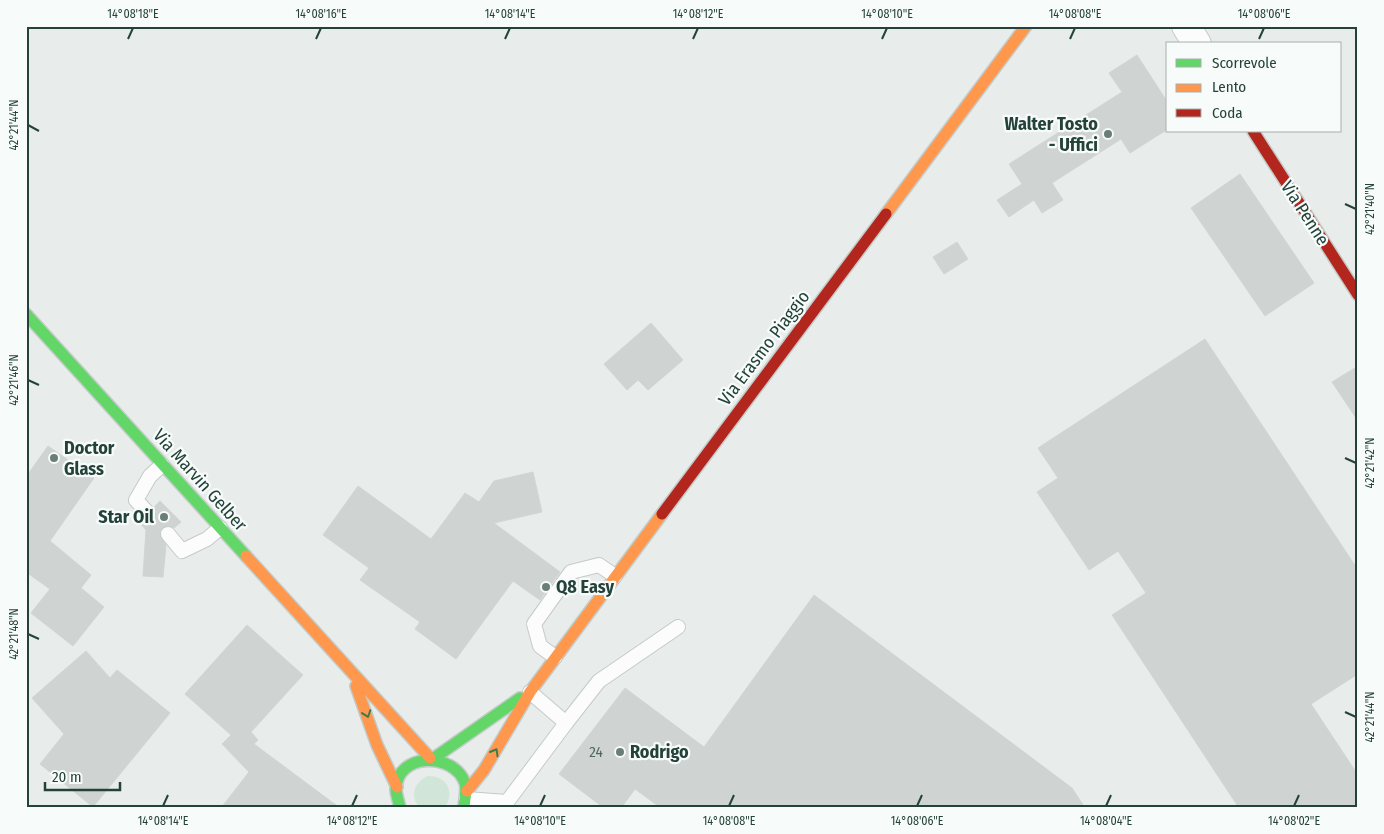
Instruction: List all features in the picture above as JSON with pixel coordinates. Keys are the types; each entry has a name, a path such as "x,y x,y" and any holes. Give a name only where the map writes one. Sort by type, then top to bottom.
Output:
{"street":[{"name":"Via Erasmo Piaggio","path":"466,799 530,692 555,657 1026,26"},
{"path":"1186,26 1196,42"},
{"name":"Via Penne","path":"1254,132 1358,296"},
{"name":"Via Marvin Gelber","path":"26,314 348,669 432,758"},
{"name":"Via Marvin Gelber","path":"348,669 377,745 397,790 400,808"},
{"name":"Via Erasmo Piaggio","path":"397,790 403,772 408,767 432,758 530,692"},
{"path":"432,758 448,763 460,772 466,799"},
{"path":"392,808 397,790"}],"lane":[{"path":"148,513 136,500 150,476 162,465"},
{"path":"168,534 182,551 207,539 220,528"},
{"path":"555,657 540,646 534,624 571,572 599,565 615,576"},
{"path":"466,799 507,802 600,681 678,627"},
{"path":"530,692 566,723"}],"green space":[{"path":"427,776 440,778 448,786 449,797 444,808 420,808 417,803 414,790 419,782"}],"building":[{"name":"Walter Tosto - Uffici","path":"1137,55 1166,100 1166,130 1130,153 1121,139 1052,183 1063,200 1042,213 1034,200 1009,217 997,200 1022,184 1009,164 1122,92 1109,73"},
{"path":"1240,174 1314,283 1265,316 1191,208"},
{"path":"957,242 968,259 944,274 933,257"},
{"path":"651,323 683,360 648,390 638,380 627,390 604,364"},
{"path":"1205,339 1358,570 1358,674 1311,704 1358,775 1358,808 1239,808 1112,615 1146,593 1118,551 1089,570 1037,492 1058,478 1038,448"},
{"path":"1358,366 1358,421 1332,382"},
{"path":"48,446 94,478 50,541 91,575 81,588 104,607 73,646 31,613 50,589 26,572 26,477"},
{"path":"533,472 542,512 494,523 560,572 540,600 513,581 456,659 415,629 420,622 360,580 369,568 323,535 358,486 431,539 465,493 479,502 494,481"},
{"path":"160,501 181,522 174,528 166,526 160,531 160,536 166,545 163,577 143,576 146,530 139,522 142,519 149,522 154,519 157,512 154,507"},
{"path":"814,595 1072,788 1085,808 661,808 635,789 621,808 604,808 559,774 625,688 704,747"},
{"path":"247,625 303,675 251,732 258,740 254,744 340,808 221,808 249,772 222,744 231,735 185,694"},
{"path":"86,651 110,678 117,670 170,713 93,807 40,764 64,734 32,698"}],"traffic: fast":[{"path":"26,314 246,556"},
{"path":"434,758 520,698"},
{"path":"400,808 396,794 399,777 406,768 427,760 450,766 459,773 466,785 464,806"}],"traffic: slow":[{"path":"886,214 1026,26"},
{"path":"467,791 484,770 530,692 662,514"},
{"path":"246,556 430,758"},
{"path":"356,686 377,745 397,787"}],"traffic: jam":[{"path":"1254,132 1358,295"},
{"path":"662,514 886,214"}],"place":[{"name":"Walter Tosto - Uffici","path":"1108,134"},
{"name":"Doctor Glass","path":"54,458"},
{"name":"Star Oil","path":"164,517"},
{"name":"Q8 Easy","path":"546,587"},
{"name":"Rodrigo","path":"620,752"}]}
